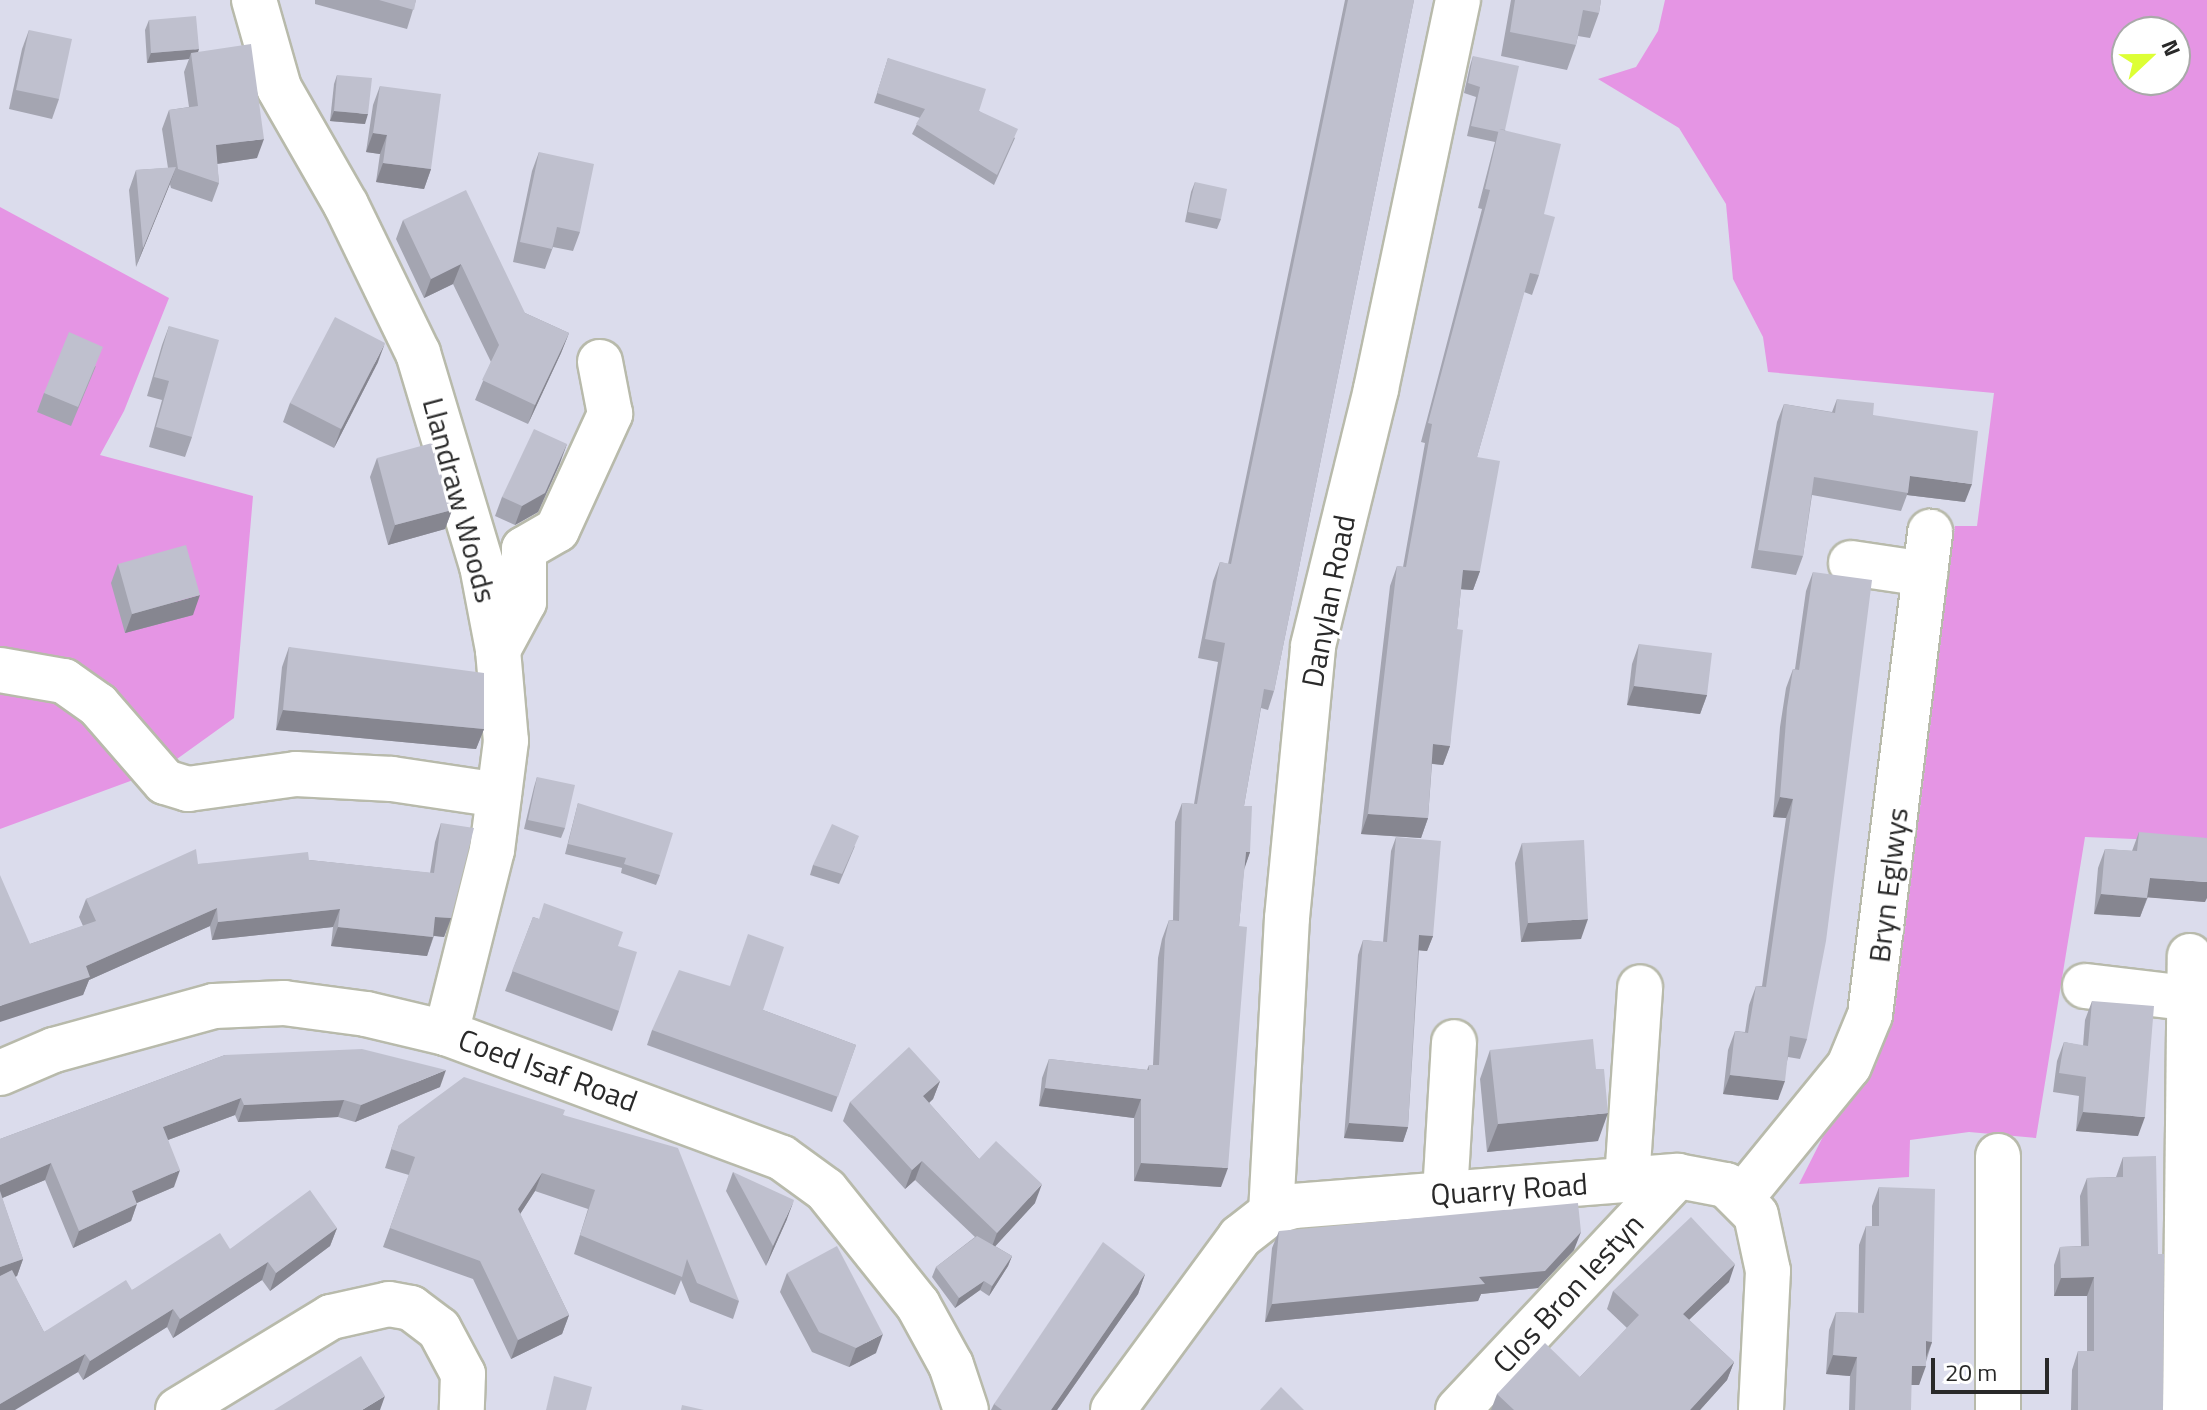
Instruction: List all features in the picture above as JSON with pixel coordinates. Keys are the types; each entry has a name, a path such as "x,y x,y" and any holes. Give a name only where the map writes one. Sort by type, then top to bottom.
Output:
{"street":[{"name":"Llandraw Woods","path":"254,0 279,88 346,205 418,353 482,566 498,650 506,741 492,850 446,1033"},
{"name":"Danylan Road","path":"1271,1213 1287,918 1313,646 1376,389 1458,0"},
{"path":"498,650 524,602 524,549 557,530 610,414 600,362"},
{"name":"Bryn Eglwys","path":"1742,1197 1842,1077 1870,1015 1928,553 1851,563"},
{"path":"0,670 64,681 98,705 165,782 188,789 296,774 392,779 499,795"},
{"path":"2085,986 2188,977 2185,1410"},
{"path":"1627,1180 1640,987"},
{"name":"Coed Isaf Road","path":"0,1073 54,1050 214,1006 284,1003 366,1014 446,1033 782,1158 826,1190 918,1305 951,1365 966,1410"},
{"path":"1445,1194 1454,1042"},
{"path":"1998,1156 1998,1410"},
{"name":"Quarry Road","path":"1271,1213 1294,1206 1678,1176 1702,1177 1742,1197"},
{"name":"Clos Bron Iestyn","path":"1458,1410 1678,1176"},
{"path":"1742,1197 1756,1215 1768,1271 1761,1410"},
{"path":"1113,1410 1240,1237 1271,1213"},
{"path":"178,1410 331,1317 389,1304 411,1308 439,1329 463,1374 462,1410"}],"shaded area":[{"path":"1665,0 2207,0 2207,842 2085,837 2036,1138 1969,1132 1910,1140 1909,1177 1799,1184 1841,1101 1876,1065 1895,1009 1955,526 1977,526 1994,393 1768,372 1763,337 1733,279 1726,204 1679,128 1598,79 1636,67 1658,31"},
{"path":"0,207 169,298 124,411 100,455 253,496 234,718 163,769 0,829"}],"building":[{"path":"379,0 416,0 414,10"},
{"path":"1348,0 1414,0 1274,691 1264,689 1244,806 1252,806 1250,852 1246,852 1239,926 1247,927 1228,1168 1141,1163 1141,1099 1045,1088 1049,1059 1149,1070 1149,1065 1159,1065 1165,939 1169,920 1179,921 1182,803 1197,804 1225,643 1205,639 1220,562 1231,564"},
{"path":"1515,0 1601,0 1599,13 1583,10 1576,45 1510,32"},
{"path":"196,16 199,49 151,53 149,20"},
{"path":"29,30 72,39 59,99 16,90"},
{"path":"251,44 264,139 216,145 219,183 178,169 169,110 198,106 191,53"},
{"path":"1473,56 1519,66 1505,130 1499,129 1499,132 1471,126 1480,87 1468,83"},
{"path":"888,58 986,89 979,111 1018,129 997,175 916,124 925,109 877,93"},
{"path":"337,75 372,78 368,114 334,111"},
{"path":"380,86 441,94 431,169 383,163 387,135 373,133"},
{"path":"1499,129 1561,144 1544,214 1555,217 1539,275 1530,273 1477,457 1500,461 1480,571 1463,570 1457,629 1463,630 1450,746 1433,744 1428,818 1368,814 1397,566 1406,567 1432,424 1428,423 1490,190 1485,189"},
{"path":"539,152 594,164 580,232 557,227 552,249 520,242"},
{"path":"176,167 143,248 136,170"},
{"path":"1195,182 1227,189 1221,219 1188,212"},
{"path":"466,190 525,313 569,333 535,405 482,380 499,345 461,264 431,279 403,220"},
{"path":"335,317 385,343 341,429 290,403"},
{"path":"169,326 219,340 192,437 156,427 169,381 154,377"},
{"path":"69,332 103,347 78,407 44,393"},
{"path":"1837,399 1874,403 1873,415 1978,431 1972,484 1910,476 1908,493 1814,477 1803,556 1758,550 1784,404 1835,413"},
{"path":"534,429 567,444 545,493 522,506 502,497"},
{"path":"432,443 452,510 395,525 377,458"},
{"path":"186,545 200,595 132,614 118,564"},
{"path":"1813,572 1872,580 1826,941 1807,1039 1790,1036 1785,1081 1730,1075 1735,1031 1748,1033 1756,986 1766,987 1793,799 1780,797 1787,708 1793,669 1799,670"},
{"path":"1639,644 1712,653 1707,695 1634,686"},
{"path":"289,647 484,673 484,729 283,710"},
{"path":"537,777 575,785 565,828 528,820"},
{"path":"578,803 673,833 660,875 624,864 626,858 568,844"},
{"path":"441,823 474,828 451,918 435,917 433,937 338,927 340,909 218,922 217,908 86,966 90,977 0,1006 0,875 30,944 96,921 86,899 196,849 198,864 308,852 309,860 434,873"},
{"path":"832,824 859,836 842,874 813,865"},
{"path":"2139,832 2207,838 2207,882 2150,878 2147,898 2101,894 2105,849 2137,851"},
{"path":"1396,837 1441,841 1433,936 1419,935 1408,1127 1349,1123 1363,940 1387,942"},
{"path":"1584,840 1588,919 1528,923 1522,843"},
{"path":"544,903 623,932 618,946 637,952 619,1011 512,971 533,917 539,919"},
{"path":"748,934 784,947 763,1010 856,1045 838,1097 652,1030 679,970 730,986"},
{"path":"2092,1001 2154,1006 2145,1117 2083,1112 2086,1077 2059,1073 2064,1042 2088,1046"},
{"path":"1593,1039 1596,1069 1604,1069 1608,1113 1498,1124 1490,1050"},
{"path":"909,1047 940,1081 923,1096 979,1159 996,1141 1042,1184 997,1233 922,1161 912,1170 850,1102"},
{"path":"362,1049 446,1070 361,1105 344,1100 244,1105 241,1098 163,1127 180,1170 132,1191 137,1204 79,1231 51,1163 0,1185 0,1139 225,1055"},
{"path":"464,1077 565,1110 563,1115 678,1148 739,1301 697,1283 687,1259 682,1277 580,1235 595,1190 542,1173 518,1209 569,1315 518,1340 480,1261 390,1228 415,1157 391,1149 399,1125"},
{"path":"2156,1156 2158,1254 2164,1254 2163,1410 2078,1410 2078,1351 2094,1351 2094,1277 2061,1278 2060,1247 2089,1246 2087,1178 2123,1177 2123,1157"},
{"path":"733,1172 794,1200 773,1246"},
{"path":"1879,1187 1935,1189 1932,1342 1926,1341 1926,1366 1912,1366 1911,1410 1855,1410 1857,1357 1833,1355 1836,1312 1864,1313 1866,1226 1879,1226"},
{"path":"310,1190 337,1228 276,1273 268,1262 180,1319 173,1309 90,1361 85,1354 0,1404 0,1276 12,1270 44,1332 126,1280 132,1290 220,1233 230,1249"},
{"path":"0,1191 23,1259 0,1267"},
{"path":"1578,1203 1581,1232 1545,1271 1479,1277 1485,1284 1272,1304 1279,1231"},
{"path":"1691,1217 1735,1264 1683,1314 1734,1362 1690,1410 1514,1410 1497,1394 1545,1343 1580,1377 1639,1315 1613,1291"},
{"path":"977,1236 1012,1256 992,1286 984,1281 959,1298 936,1267"},
{"path":"1103,1242 1145,1274 1051,1410 1002,1410 994,1404"},
{"path":"837,1246 883,1334 856,1348 819,1332 787,1273"},
{"path":"361,1356 385,1396 362,1410 274,1410"},
{"path":"554,1376 592,1387 586,1410 546,1410"},
{"path":"1281,1387 1304,1410 1260,1410"},
{"path":"682,1405 704,1410 681,1410"}]}
